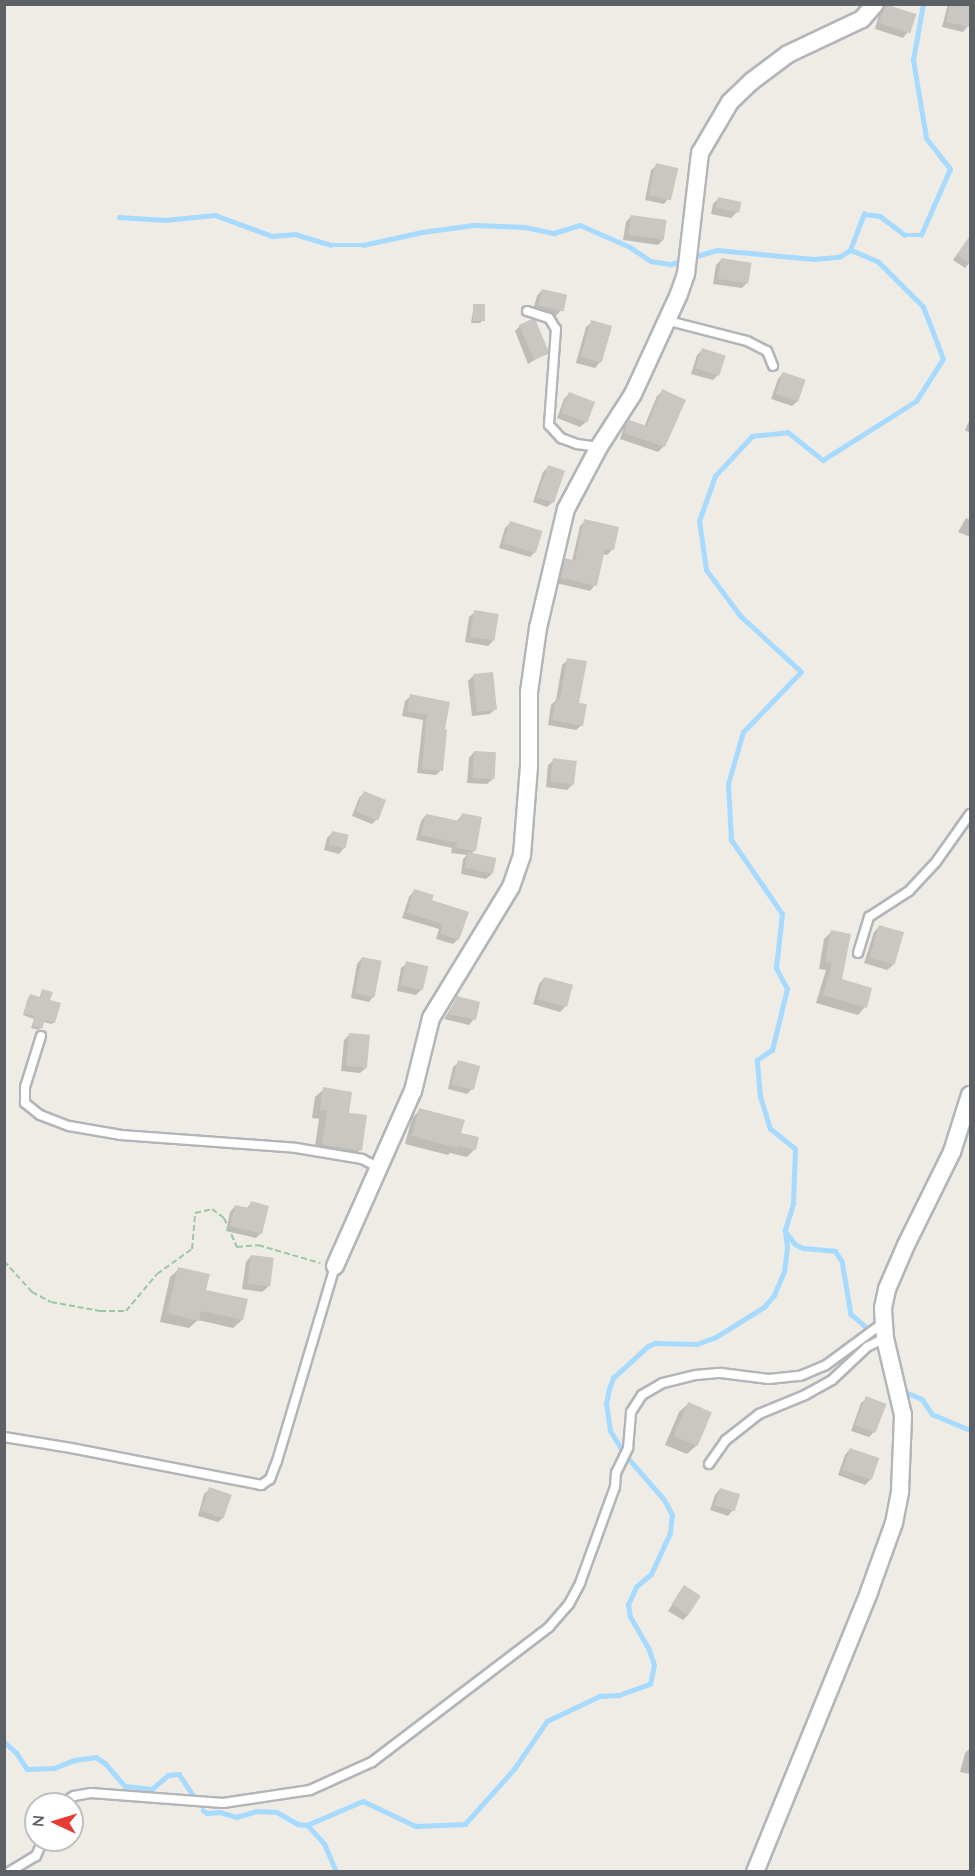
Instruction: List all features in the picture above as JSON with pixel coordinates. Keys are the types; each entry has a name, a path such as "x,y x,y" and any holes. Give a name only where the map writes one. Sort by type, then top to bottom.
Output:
{"street":[{"path":"334,1266 413,1091 431,1018 511,887 522,855 529,767 529,692 538,628 566,509 599,447 633,394 669,321 686,269 700,153 730,102 788,54 862,19 875,4"},
{"path":"755,1872 869,1592 894,1523 900,1491 903,1415 884,1330 887,1288 952,1152 970,1095"}],"lane":[{"path":"527,311 549,318 556,329 549,425 561,438 577,444 599,447"},
{"path":"669,321 747,341 767,351 773,366"},
{"path":"858,953 869,917 909,891 936,862 970,814"},
{"path":"40,1036 24,1087 25,1103 40,1115 69,1126 121,1135 296,1148 362,1159 380,1168"},
{"path":"4,1437 261,1485 270,1479 277,1461 334,1266"},
{"path":"709,1464 726,1440 759,1414 805,1395 832,1380 884,1330"},
{"path":"84,1794 223,1803 310,1790 372,1762 540,1634 570,1604 615,1487 616,1473 628,1448 631,1412 642,1395 663,1383 696,1375 721,1372 768,1379 800,1376 826,1365 884,1330"},
{"path":"9,1872 36,1856 38,1852"}],"path":[{"path":"4,1262 32,1292 51,1302 100,1311 126,1311 157,1274 192,1249 195,1213 212,1209 224,1218 237,1247 258,1245 334,1266"}],"building":[{"path":"885,4 916,14 910,33 879,23"},
{"path":"950,4 970,4 970,27 946,22"},
{"path":"656,163 678,168 671,200 649,195"},
{"path":"718,197 741,202 739,213 716,208"},
{"path":"631,215 667,220 664,240 628,235"},
{"path":"970,236 970,264 957,254"},
{"path":"721,258 752,263 748,284 718,279"},
{"path":"542,289 567,295 564,311 538,306"},
{"path":"473,304 485,304 485,321 473,321"},
{"path":"532,319 536,321 548,350 548,354 534,360 519,325"},
{"path":"591,320 612,326 602,363 581,357"},
{"path":"702,348 726,356 719,376 696,368"},
{"path":"783,372 806,380 798,402 776,394"},
{"path":"662,389 686,400 665,447 624,433 629,420 647,426"},
{"path":"569,392 595,402 587,423 561,413"},
{"path":"548,465 565,471 554,503 537,497"},
{"path":"584,519 619,527 614,550 605,549 597,586 561,578 565,558 575,561"},
{"path":"510,521 543,531 536,553 503,543"},
{"path":"474,610 499,614 494,641 470,637"},
{"path":"567,658 587,661 579,703 587,704 583,726 552,720 556,698 560,699"},
{"path":"493,672 497,710 477,712 473,674"},
{"path":"410,694 450,702 445,729 447,730 443,771 422,769 427,715 407,711"},
{"path":"474,751 496,752 495,779 473,778"},
{"path":"553,758 577,761 574,785 550,782"},
{"path":"364,791 386,800 378,820 356,811"},
{"path":"462,813 482,817 476,851 456,848 457,843 421,835 426,814 460,821"},
{"path":"332,831 349,835 345,848 329,845"},
{"path":"468,852 496,858 493,874 465,868"},
{"path":"414,889 434,895 432,900 469,912 459,940 440,934 443,924 407,913"},
{"path":"879,925 904,932 895,965 870,958"},
{"path":"831,930 851,934 842,979 872,988 867,1008 823,995 832,963 825,962"},
{"path":"362,957 382,961 375,997 355,993"},
{"path":"406,961 428,966 423,991 400,985"},
{"path":"544,977 573,985 567,1007 538,999"},
{"path":"42,989 53,992 50,1000 61,1003 55,1023 45,1020 42,1029 32,1026 35,1016 24,1013 30,994 40,997"},
{"path":"457,996 480,1002 476,1020 448,1014"},
{"path":"349,1033 370,1035 367,1068 346,1066"},
{"path":"458,1060 480,1066 474,1090 452,1084"},
{"path":"323,1087 352,1092 349,1113 367,1115 362,1151 322,1144 327,1111 320,1110"},
{"path":"419,1108 465,1120 461,1133 479,1137 476,1150 458,1146 457,1148 412,1136"},
{"path":"251,1201 269,1206 262,1234 230,1226 235,1205 249,1208"},
{"path":"251,1255 274,1258 270,1287 247,1284"},
{"path":"178,1267 210,1274 206,1290 248,1299 243,1320 201,1311 199,1321 167,1313"},
{"path":"866,1396 887,1404 875,1433 855,1425"},
{"path":"688,1402 712,1412 697,1446 674,1436"},
{"path":"850,1448 879,1458 872,1480 843,1470"},
{"path":"209,1487 232,1495 224,1518 201,1511"},
{"path":"720,1488 740,1494 735,1511 715,1505"},
{"path":"684,1585 701,1596 688,1615 671,1604"}],"waterway":[{"path":"336,1872 324,1844 307,1825 363,1801 416,1826 465,1824 514,1769 547,1721 600,1696 619,1695 650,1684 654,1665 648,1648 630,1617 628,1605 636,1587 651,1574 670,1533 672,1515 664,1500 624,1454 610,1431 606,1404 609,1389 613,1378 648,1346 655,1343 697,1344 716,1337 764,1307 774,1295 784,1272 787,1248 785,1230 793,1203 795,1149 770,1129 760,1097 757,1060 772,1050 787,989 776,968 782,914 731,840 728,784 743,732 801,672 740,616 706,570 699,521 715,476 752,436 788,432 823,460 916,401 943,359 923,307 878,262 850,250 864,214 880,216 905,235 921,235 950,169 926,138 913,60 923,4"},
{"path":"119,217 165,220 215,215 272,236 295,234 330,245 363,245 422,232 474,225 525,227 554,233 580,225 630,247 651,261 671,264 685,260"},
{"path":"693,257 717,250 814,259 839,257 850,250"},
{"path":"785,1231 795,1244 803,1248 835,1251 842,1261 851,1314 866,1327"},
{"path":"908,1393 922,1399 932,1414 970,1430"},
{"path":"4,1742 16,1752 27,1769 54,1768 75,1760 96,1757 105,1763 125,1786 152,1789 168,1775 179,1774 195,1798"},
{"path":"203,1810 207,1813 220,1812 236,1817 257,1811 277,1812 298,1824 307,1825"}]}
